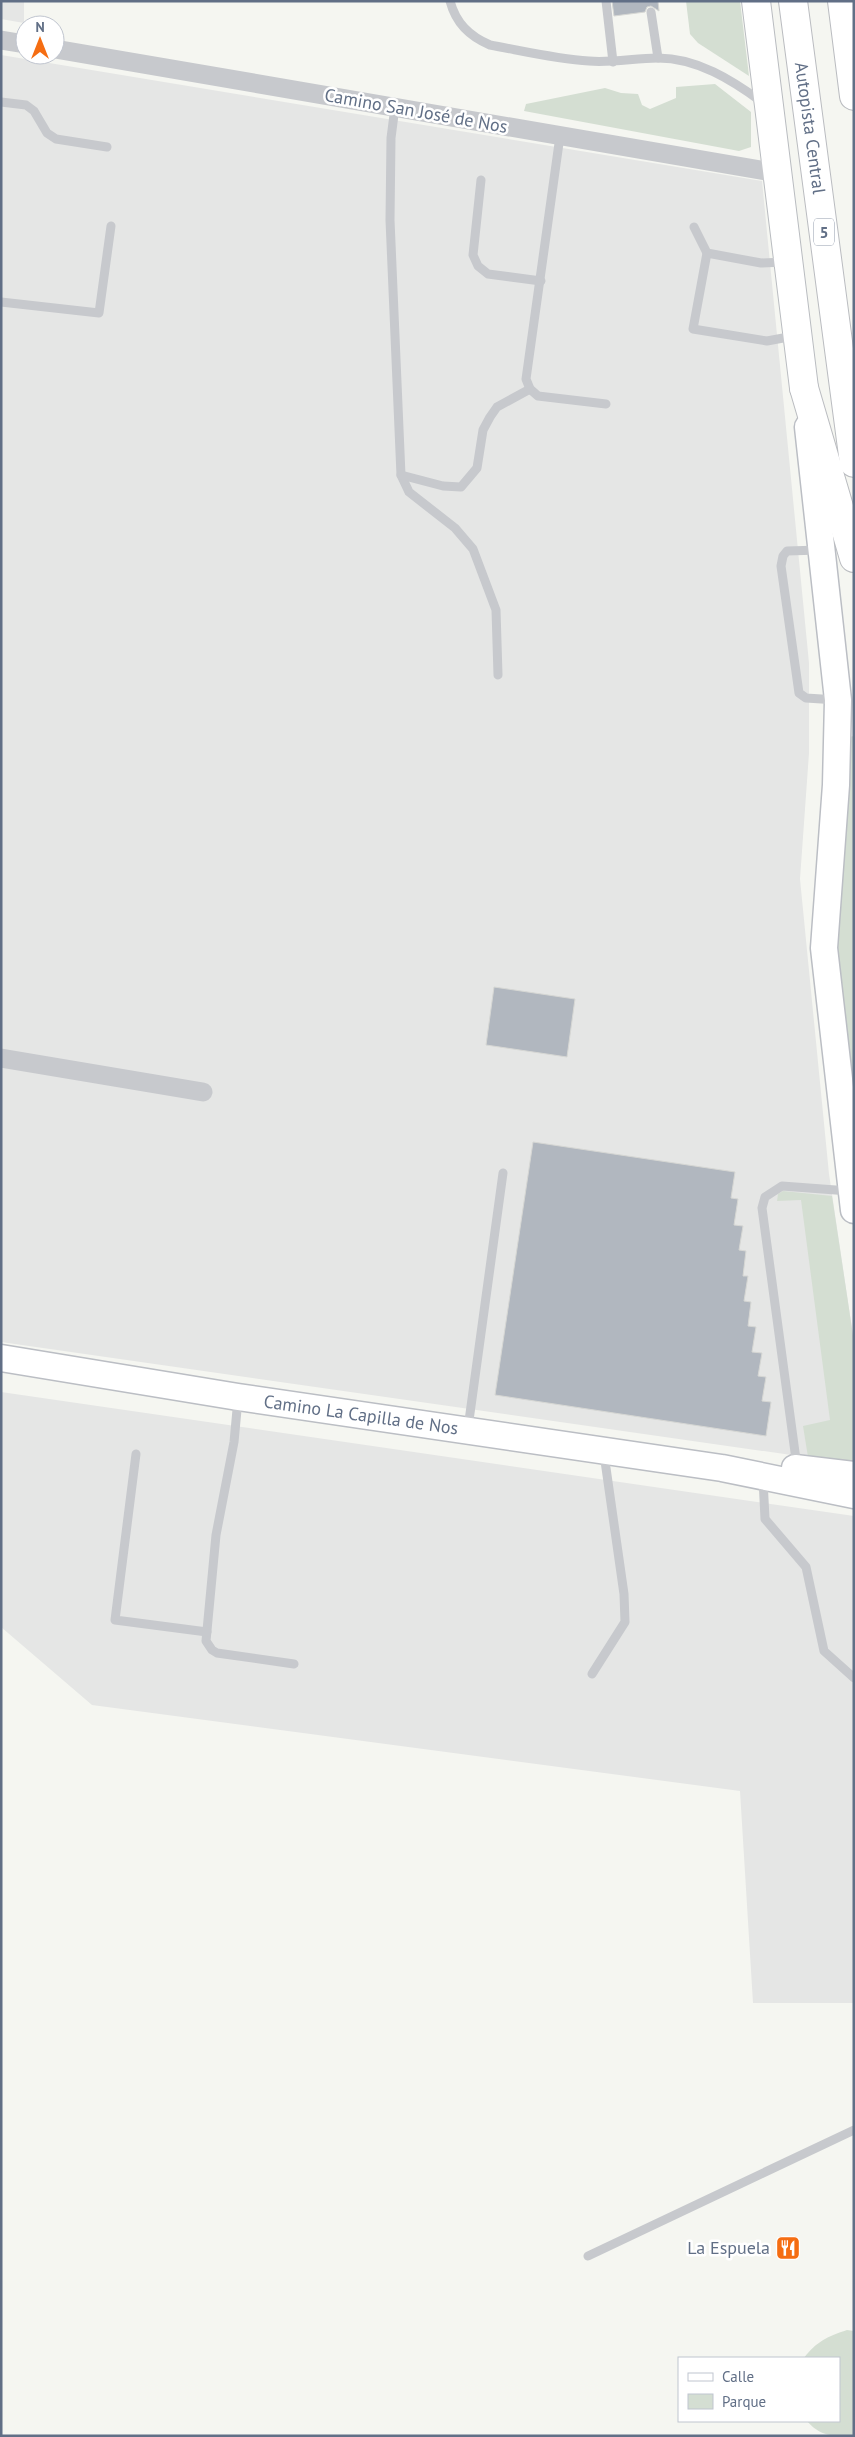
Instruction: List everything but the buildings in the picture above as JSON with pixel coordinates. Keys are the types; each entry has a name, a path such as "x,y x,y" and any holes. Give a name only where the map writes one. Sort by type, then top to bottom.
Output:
{"main road":[{"path":"756,1 804,388 820,550 838,700 836,785 824,948 853,1200"},
{"name":"Autopista Central","path":"793,1 854,463"},
{"path":"842,1 854,96"},
{"path":"804,388 854,558"},
{"name":"Camino La Capilla de Nos","path":"1,1358 238,1397 722,1468 763,1478 854,1495"},
{"name":"Camino La Capilla de Nos","path":"722,1468 764,1466 854,1475"}],"street":[{"path":"1,40 15,42"},
{"name":"Camino San José de Nos","path":"65,51 778,173"},
{"path":"1,1058 203,1092"}],"lane":[{"path":"450,1 462,26 475,38 490,45 558,58 613,62 658,58 684,61 712,71 769,108"},
{"path":"606,1 613,62"},
{"path":"651,12 658,58"},
{"path":"1,102 26,105 34,111 48,133 56,139 107,147"},
{"path":"395,108 391,138 390,220 400,475 409,492 455,528 473,550 496,610 498,675"},
{"path":"560,136 526,379 530,389 538,396 606,404"},
{"path":"481,180 473,254 478,266 488,274 541,281"},
{"path":"1,302 99,313 111,226"},
{"path":"694,227 707,253 694,329 767,341 797,336"},
{"path":"707,253 761,263 788,262"},
{"path":"400,475 443,486 461,487 477,468 483,430 497,407 530,389"},
{"path":"820,550 787,552 783,556 781,566 799,693 806,698 838,700"},
{"path":"468,1431 503,1173"},
{"path":"797,1468 762,1208 765,1197 782,1186 853,1200"},
{"path":"238,1397 234,1442 216,1535 207,1632 208,1645 217,1654 294,1664"},
{"path":"592,1674 626,1622 624,1594 604,1451"},
{"path":"136,1454 115,1620 207,1632"},
{"path":"763,1478 765,1519 806,1567 824,1651 854,1678"},
{"path":"588,2256 854,2130"}],"shaded area":[{"path":"1,1 24,1 24,15 15,15 15,21 1,19"},
{"path":"1,55 15,57 15,65 61,65 762,181 809,663 809,753 800,879 829,1174 854,1342 854,1464 1,1342"},
{"path":"1,1392 854,1516 854,2009 853,2003 753,2003 740,1791 92,1705 1,1627"}],"green space":[{"path":"686,1 740,1 749,76 698,43 690,34"},
{"path":"715,84 751,112 751,147 739,151 524,111 526,104 605,88 621,93 638,94 642,105 650,109 676,98 676,87"},
{"path":"854,736 854,1131 838,1018 837,909 848,807 849,737"},
{"path":"783,1191 832,1196 854,1342 854,1464 808,1457 803,1426 830,1420 801,1200 777,1201 778,1194"},
{"path":"847,2330 854,2331 854,2436 822,2433 808,2422 840,2422 840,2357 805,2357 823,2340"}],"place":[{"name":"La Espuela","path":"788,2248"}]}
